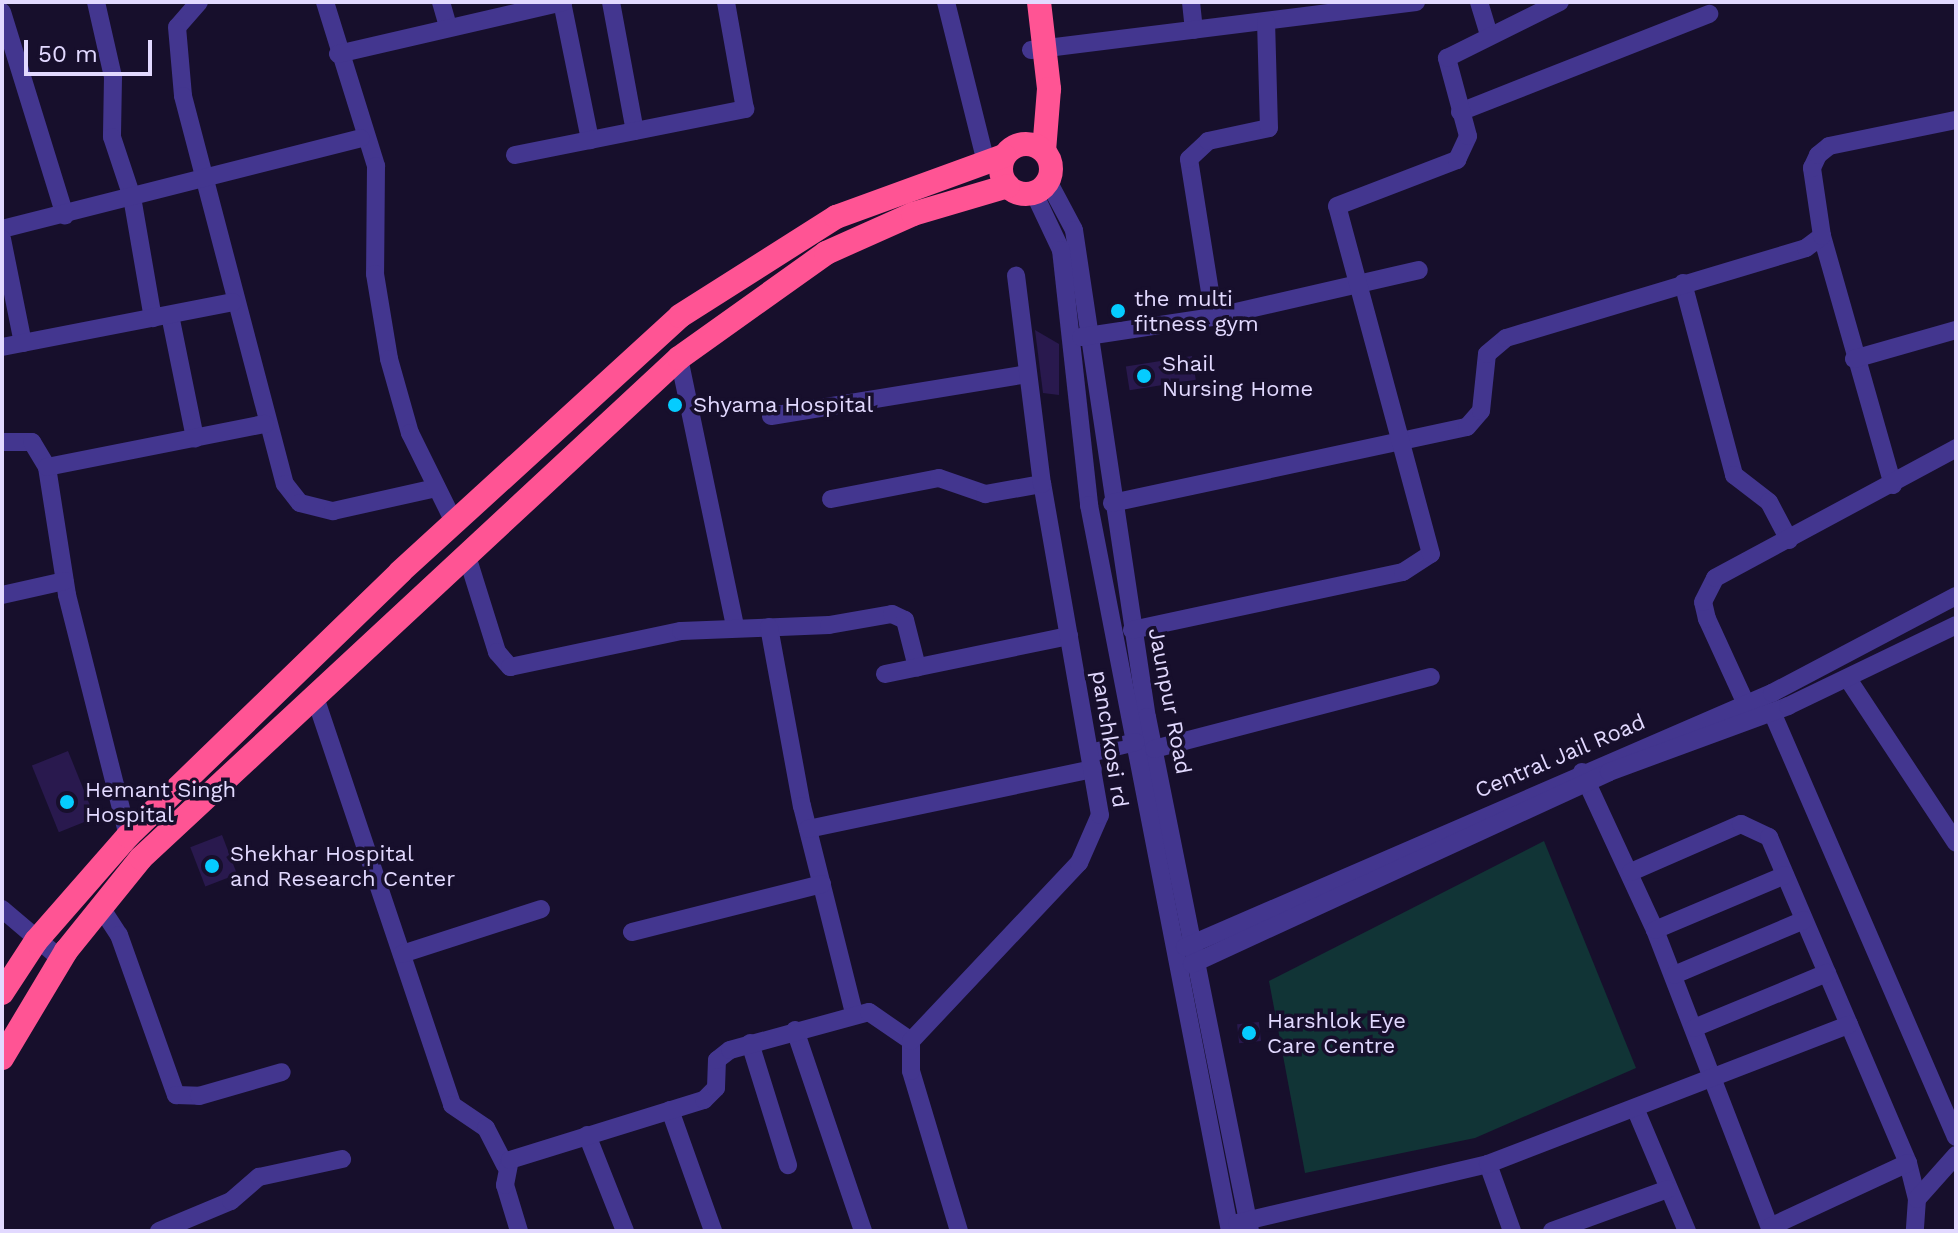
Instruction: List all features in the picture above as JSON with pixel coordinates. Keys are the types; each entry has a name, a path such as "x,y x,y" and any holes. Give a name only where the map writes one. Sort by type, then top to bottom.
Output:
{"highway":[{"path":"1024,2 1038,49"},
{"path":"2,1058 61,959 141,858 679,358 826,253 913,214 1008,186 1041,187 1035,148 1039,2"},
{"path":"2,993 36,941 128,836 454,522 680,316 836,217 995,159 1035,148"},
{"path":"995,159 1008,186"}],"street":[{"path":"96,2 113,77 112,137 132,197 195,438"},
{"path":"199,2 184,12 175,48 233,302 265,424 285,484 315,510 436,488"},
{"path":"325,2 361,138 376,166 375,274 389,359 436,488 454,522"},
{"path":"441,2 448,26"},
{"path":"338,54 448,26 562,2 590,140"},
{"path":"611,2 635,131"},
{"path":"515,155 745,109 726,2"},
{"path":"946,2 995,159"},
{"path":"1191,2 1194,30"},
{"path":"1038,49 1266,22 1329,7 1416,2"},
{"path":"1479,2 1489,34"},
{"path":"1132,630 1423,565 1432,540 1398,443 1337,206 1457,160 1468,136 1447,58 1489,34 1560,2"},
{"path":"2,12 65,215"},
{"path":"1460,112 1709,14"},
{"path":"1214,317 1189,159 1194,147 1269,128 1266,22"},
{"path":"1893,485 1854,359 1822,236 1812,168 1818,155 1829,146 1956,120"},
{"path":"2,229 206,181 361,138"},
{"name":"Jaunpur Road","path":"1041,187 1074,230 1089,505 1250,1226"},
{"path":"1112,503 1398,443 1477,420 1487,354 1506,338 1806,248 1822,236"},
{"path":"2,239 23,343"},
{"path":"1081,337 1214,317 1356,287 1419,270"},
{"name":"panchkosi rd","path":"911,1041 1079,863 1100,815 1042,484 1016,276"},
{"path":"1683,283 1734,475 1769,502 1789,540"},
{"path":"2,347 233,302"},
{"path":"1854,359 1956,330"},
{"name":"Jaunpur Road","path":"1081,337 1132,630 1145,745"},
{"path":"679,358 735,627"},
{"path":"771,416 1027,374"},
{"path":"47,467 265,424"},
{"path":"2,442 32,442 47,467 64,581 128,836"},
{"path":"1746,704 1703,602 1715,578 1893,485 1956,448"},
{"path":"831,499 939,478 985,494 1042,484"},
{"path":"466,553 497,652 510,667 604,643 735,627 769,627 900,615 917,667"},
{"path":"2,595 64,581"},
{"name":"Central Jail Road","path":"1189,956 1746,704 1956,596"},
{"path":"1908,1163 1771,1229 1674,975 1631,872 1584,777 1772,712 1848,679 1956,625"},
{"path":"769,627 808,829 854,1013"},
{"path":"885,674 1069,636"},
{"path":"808,829 1431,677"},
{"path":"1848,679 1956,843"},
{"path":"315,697 452,1105 486,1128 505,1165 519,1231"},
{"path":"1772,712 1956,1137"},
{"path":"1631,872 1741,824 1769,837 1908,1163 1917,1199 1915,1231"},
{"path":"1655,930 1785,875"},
{"path":"632,932 822,884"},
{"path":"100,906 119,935 176,1095 187,1099 282,1072"},
{"path":"2,909 36,941 61,959"},
{"path":"402,954 541,909"},
{"path":"1674,975 1804,920"},
{"name":"Jaunpur Road","path":"1189,956 1230,1228"},
{"path":"1694,1028 1827,973"},
{"path":"505,1165 713,1095 717,1060 750,1043 854,1013 882,1017 911,1041 911,1071 959,1231"},
{"path":"1230,1228 1250,1226 1488,1164 1849,1025"},
{"path":"795,1030 863,1231"},
{"path":"750,1043 788,1165"},
{"path":"1635,1108 1687,1231"},
{"path":"670,1110 713,1231"},
{"path":"587,1135 625,1231"},
{"path":"1917,1199 1956,1155"},
{"path":"159,1231 231,1201 259,1177 342,1159"},
{"path":"1488,1164 1512,1231"},
{"path":"1552,1231 1591,1224 1668,1189"}],"green space":[{"path":"1544,841 1636,1068 1475,1138 1305,1173 1269,981"}],"building":[{"path":"1035,330 1059,344 1059,395 1043,393"},
{"path":"1192,356 1196,380 1130,390 1126,366"},
{"path":"68,751 95,818 59,832 32,766"},
{"path":"222,835 237,874 205,886 190,847"},
{"path":"1259,1022 1261,1041 1239,1043 1237,1024"}],"place":[{"name":"the multi fitness gym","path":"1118,311"},
{"name":"Shail Nursing Home","path":"1144,376"},
{"name":"Shyama Hospital","path":"675,405"},
{"name":"Hemant Singh Hospital","path":"67,802"},
{"name":"Shekhar Hospital and Research Center","path":"212,866"},
{"name":"Harshlok Eye Care Centre","path":"1249,1033"}]}
